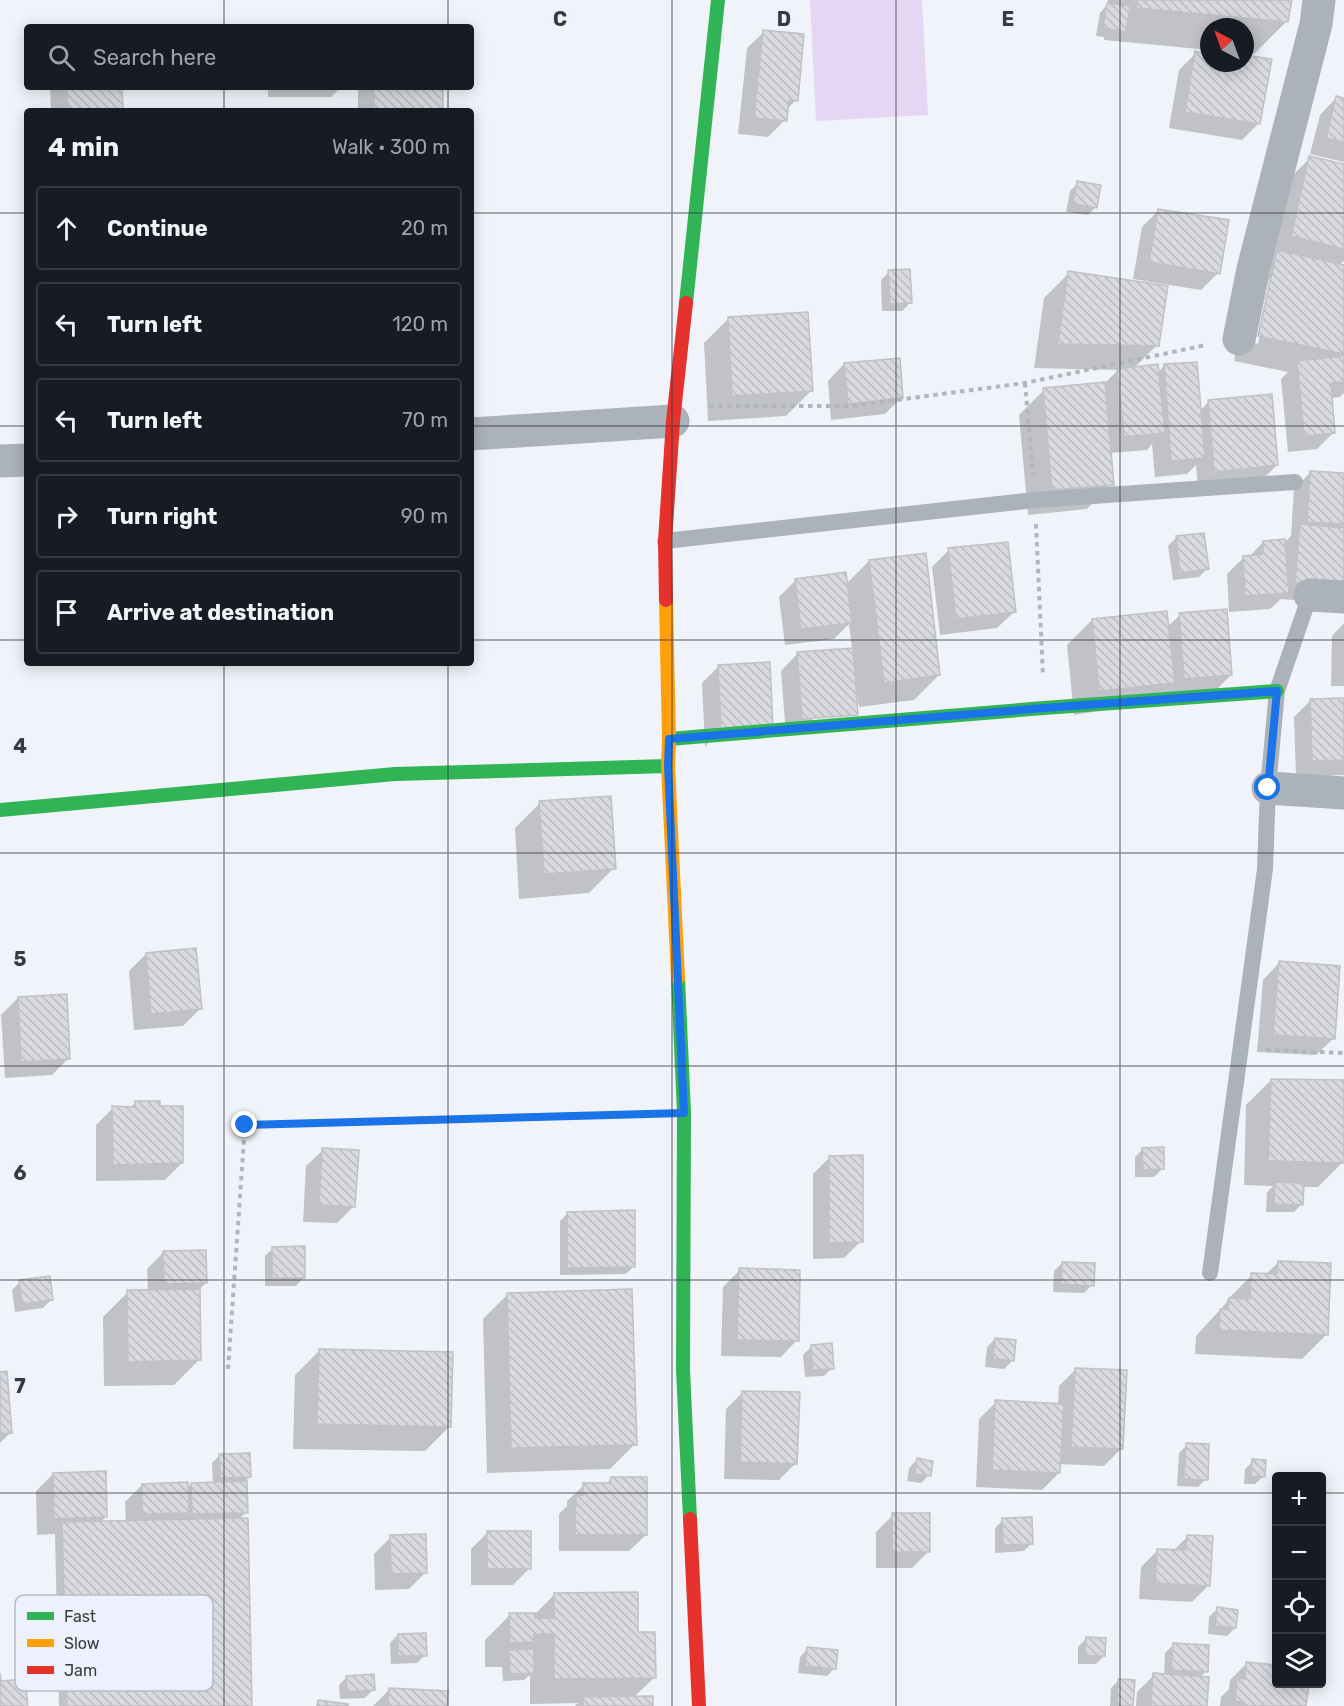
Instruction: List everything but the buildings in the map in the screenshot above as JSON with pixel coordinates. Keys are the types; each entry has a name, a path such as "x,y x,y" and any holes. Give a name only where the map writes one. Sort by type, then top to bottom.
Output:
{"street":[{"path":"699,1706 683,1370 684,1113 668,766 665,541 674,413 718,0"},
{"path":"1239,339 1256,258 1316,24 1319,0"},
{"path":"474,434 674,413"},
{"path":"0,461 24,460"},
{"path":"1310,595 1344,597"},
{"path":"669,739 1277,691"},
{"path":"0,810 395,774 668,766"},
{"path":"1268,788 1344,793"}],"lane":[{"path":"665,541 1035,500 1295,482"},
{"path":"1210,1273 1265,869 1268,788 1277,691 1310,595"}],"path":[{"path":"674,413 851,406 1024,383 1239,339"},
{"path":"1024,383 1035,500 1044,708"},
{"path":"1242,1049 1344,1053"},
{"path":"228,1369 245,1125 684,1113"}],"shaded area":[{"path":"810,0 922,0 928,115 816,121"}],"traffic: fast":[{"path":"686,303 718,0"},
{"path":"669,739 1277,691"},
{"path":"0,810 395,774 668,766"},
{"path":"678,978 684,1113 683,1370 690,1519"}],"traffic: slow":[{"path":"666,600 668,766 678,978"}],"traffic: jam":[{"path":"666,600 665,541 673,421 686,303"},
{"path":"690,1519 699,1706"}],"route":[{"path":"245,1125 684,1113 668,766 669,739 1277,691 1268,788"}]}
